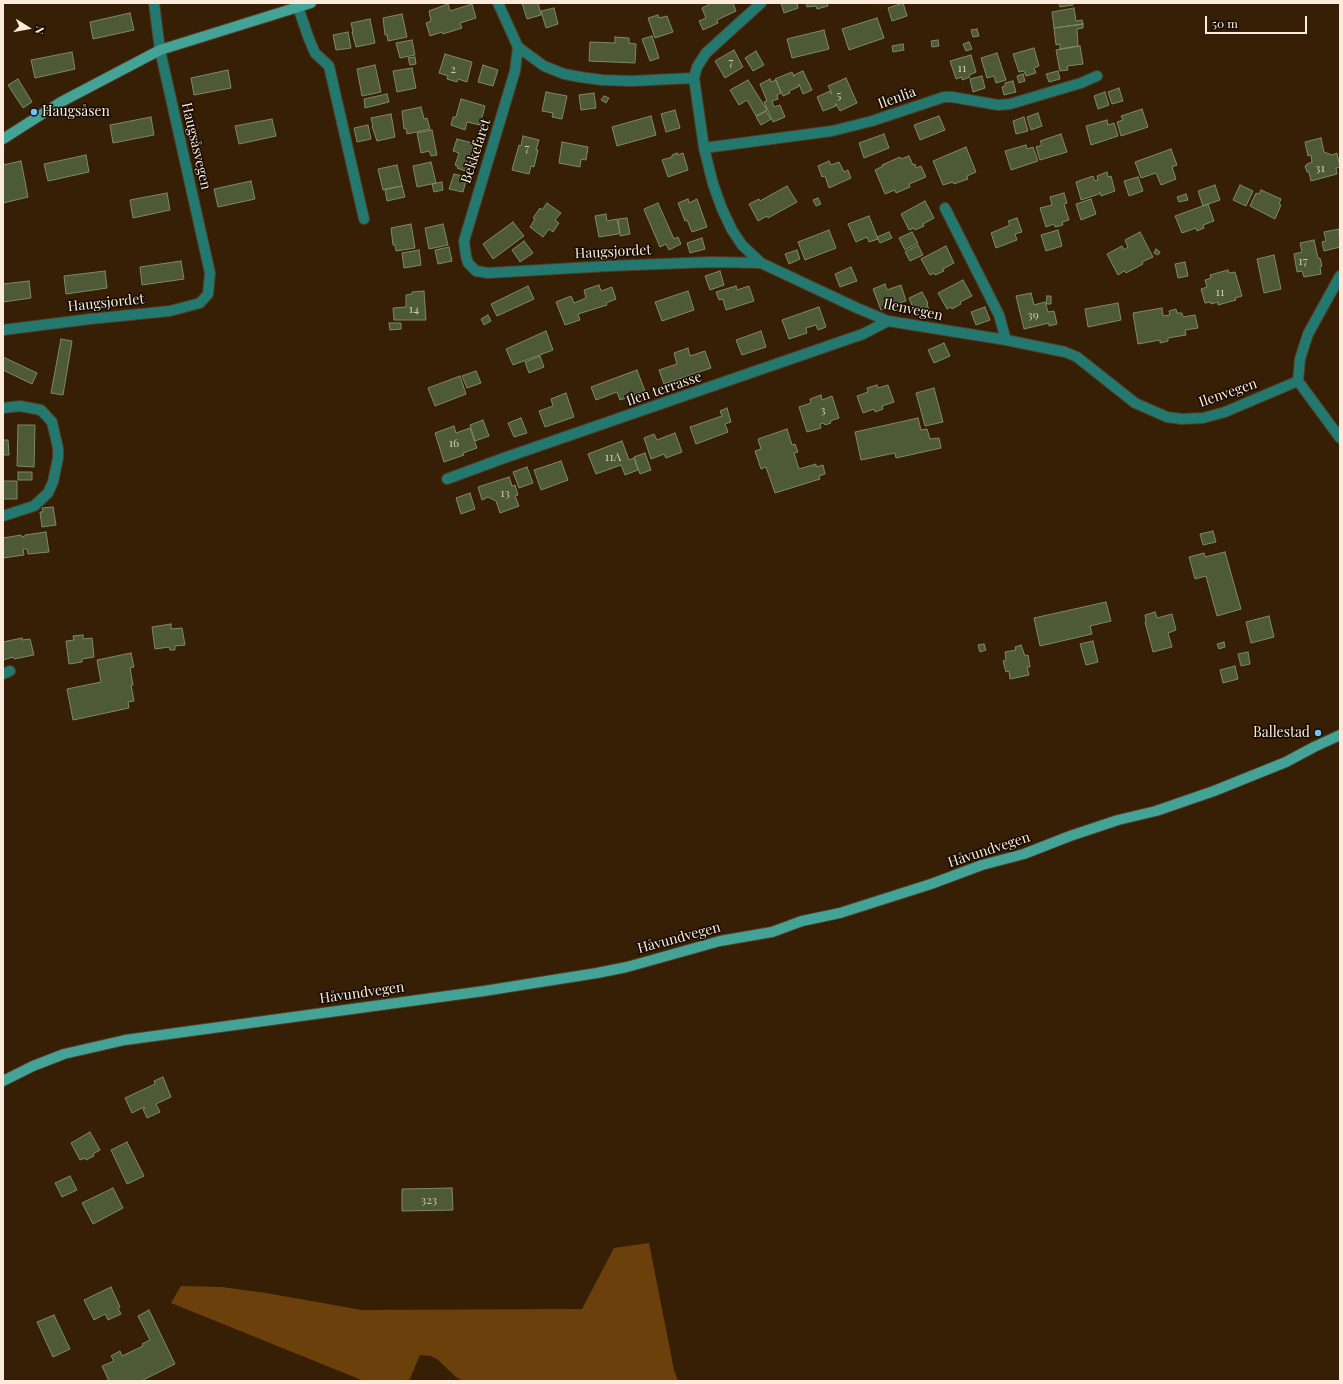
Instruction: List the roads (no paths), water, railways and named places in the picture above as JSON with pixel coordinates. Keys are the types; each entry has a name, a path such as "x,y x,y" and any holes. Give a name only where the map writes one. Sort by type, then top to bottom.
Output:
{"main road":[{"path":"3,139 61,102 160,50 311,3"},
{"name":"Håvundvegen","path":"3,1081 33,1066 64,1054 125,1040 484,991 597,973 627,967 720,941 772,932 802,921 840,913 931,884 982,865 1024,854 1077,833 1118,820 1156,811 1214,791 1286,762 1340,735"}],"street":[{"name":"Haugsåsvegen","path":"154,3 160,50 210,273 208,294"},
{"path":"498,3 518,47 544,66 564,74 580,77 602,80 631,81 694,78 697,67 706,53 761,3"},
{"path":"298,7 315,53 330,66 364,219"},
{"name":"Bekkefaret","path":"468,263 464,241 471,214 510,92 515,71 518,47"},
{"name":"Ilenlia","path":"704,148 832,131 872,122 944,97 998,105 1010,104 1081,83 1097,76"},
{"name":"Ilenvegen","path":"694,78 704,148 713,184 722,210 732,230 742,245 761,263 888,322 1006,340 1065,352 1077,358 1135,403 1167,417 1182,419 1203,418 1225,412 1298,381"},
{"path":"945,208 999,315 1006,340"},
{"name":"Haugsjordet","path":"468,263 476,271 488,273 617,265 711,262 761,263"},
{"path":"1340,276 1308,334 1300,359 1298,381 1340,438"},
{"name":"Haugsjordet","path":"3,330 170,311 200,303 208,294"},
{"name":"Ilen terrasse","path":"447,479 863,334 888,322"},
{"path":"3,408 20,406 41,410 52,422 58,453 54,482 48,493 34,506 3,516"}],"place":[{"name":"Haugsåsen","path":"34,112"},
{"name":"Ballestad","path":"1318,733"}]}
